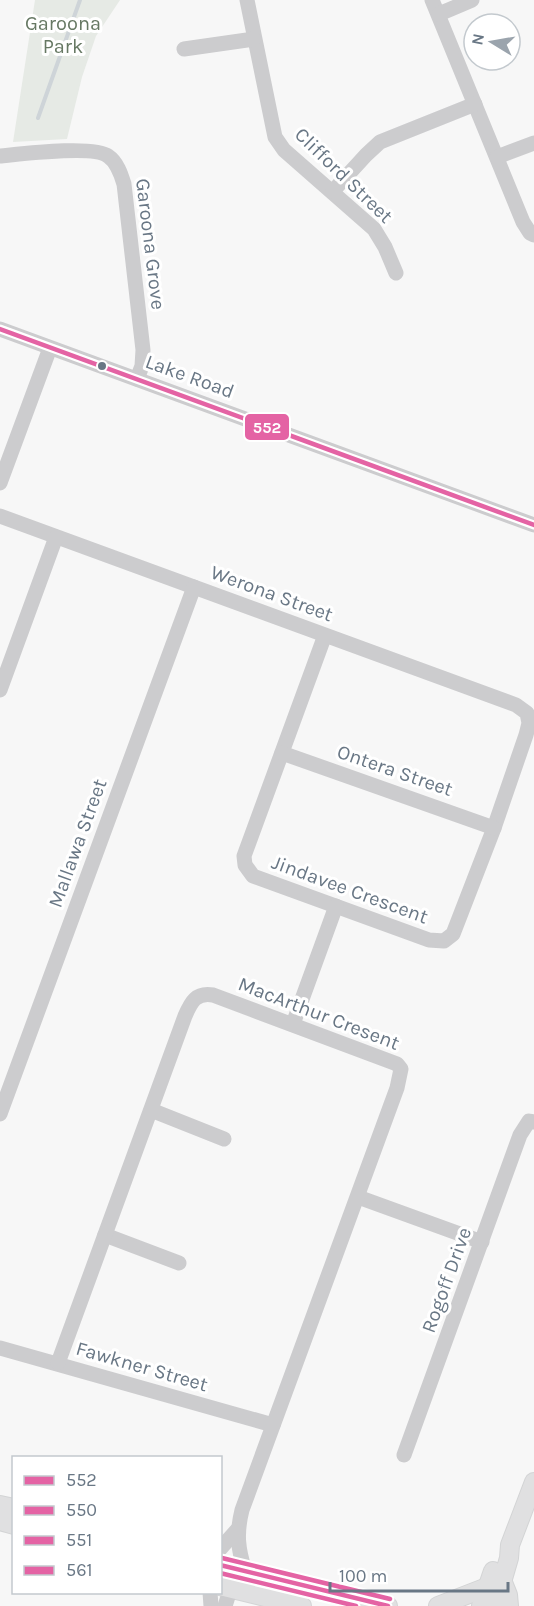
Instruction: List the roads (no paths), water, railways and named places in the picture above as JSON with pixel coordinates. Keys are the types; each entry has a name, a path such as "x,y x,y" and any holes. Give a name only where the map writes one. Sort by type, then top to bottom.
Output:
{"main road":[{"path":"481,1606 509,1558 510,1545 534,1482"},
{"path":"222,1565 388,1606"},
{"path":"438,1606 494,1584"},
{"path":"494,1584 495,1606"},
{"path":"494,1584 508,1595 509,1606"},
{"path":"224,1589 302,1606"}],"street":[{"name":"Clifford Street","path":"247,0 275,137 285,150 374,229 396,273"},
{"path":"471,0 436,7 523,222 534,235"},
{"path":"184,49 254,39"},
{"path":"333,191 380,142 475,104"},
{"path":"497,157 534,143"},
{"name":"Garoona Grove","path":"0,156 88,149 107,154 118,167 124,184 143,350 142,366 137,379"},
{"name":"Lake Road","path":"0,329 534,525"},
{"path":"0,483 50,348"},
{"name":"Werona Street","path":"0,516 516,705 527,713"},
{"path":"0,690 57,537"},
{"name":"Mallawa Street","path":"0,1114 194,587"},
{"name":"Jindavee Crescent","path":"325,635 244,856 245,865 253,876 429,940 444,941 453,934 495,828 526,735 529,723 527,713"},
{"name":"Ontera Street","path":"282,753 495,828"},
{"path":"293,1024 336,906"},
{"name":"MacArthur Cresent","path":"58,1363 185,1016 190,1005 200,995 213,995 397,1064 401,1069 397,1088 242,1510 237,1530 239,1550 245,1571"},
{"path":"151,1110 224,1140"},
{"name":"Rogoff Drive","path":"404,1455 520,1135 531,1121"},
{"path":"358,1197 482,1242"},
{"path":"105,1235 179,1263"},
{"name":"Fawkner Street","path":"0,1348 273,1425"},
{"name":"MacArthur Cresent","path":"222,1547 237,1530"}],"waterway":[{"path":"38,118 80,0"}],"park label":[{"name":"Garoona Park","path":"63,34"}]}
